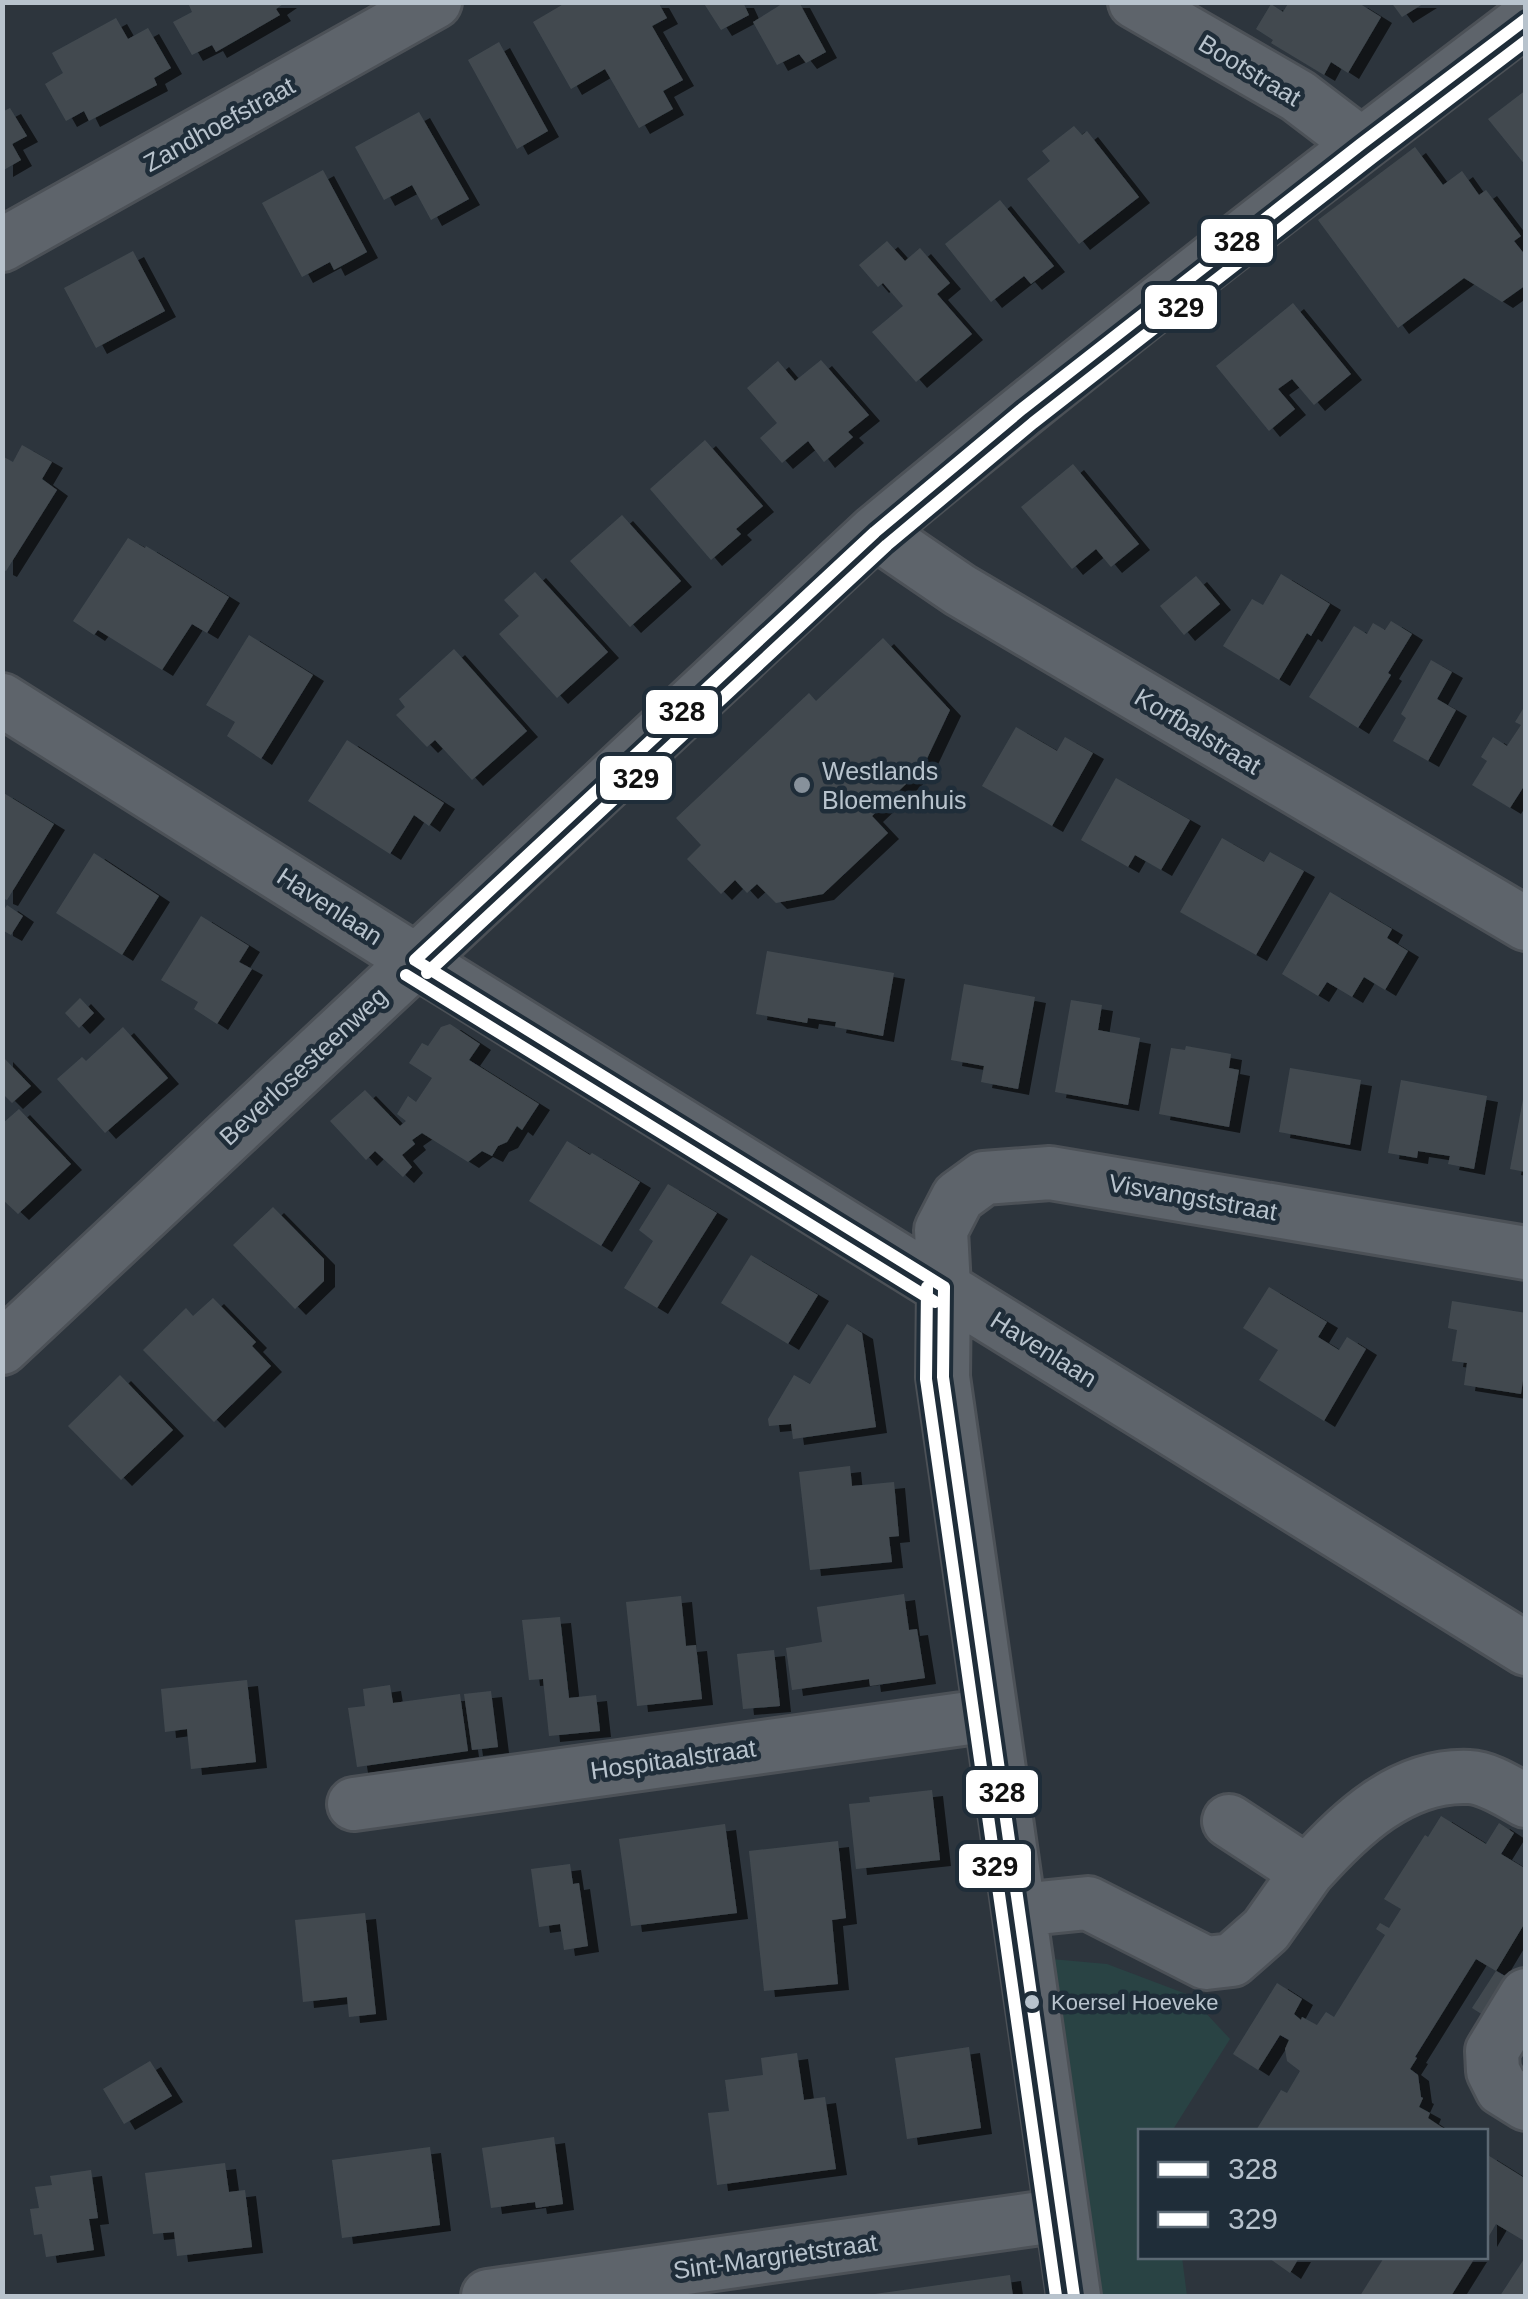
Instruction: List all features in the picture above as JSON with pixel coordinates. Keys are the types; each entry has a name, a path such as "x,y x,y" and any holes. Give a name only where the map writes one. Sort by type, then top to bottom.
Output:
{"street":[{"name":"Zandhoefstraat","path":"2,245 435,2"},
{"name":"Bootstraat","path":"1135,2 1298,96 1361,144"},
{"name":"Beverlosesteenweg","path":"2,1348 875,532 1022,409 1526,19"},
{"name":"Korfbalstraat","path":"875,532 960,590 1526,924"},
{"name":"Havenlaan","path":"2,700 1526,1649"},
{"name":"Visvangststraat","path":"944,1287 940,1230 958,1197 984,1178 1050,1174 1526,1254"},
{"path":"944,1287 943,1377 1074,2296"},
{"name":"Hospitaalstraat","path":"354,1804 991,1715"},
{"path":"1019,1910 1088,1903 1206,1963 1232,1960 1266,1930 1307,1872 1334,1842 1381,1803 1423,1782 1471,1777 1497,1785 1526,1802"},
{"path":"1229,1821 1307,1872"},
{"path":"1526,1995 1492,2051 1493,2070 1502,2089 1526,2104"},
{"name":"Sint-Margrietstraat","path":"488,2296 1062,2215"}],"green space":[{"path":"1051,1959 1107,1964 1189,1995 1230,2039 1173,2129 1138,2129 1138,2259 1182,2259 1187,2296 1099,2296"}],"building":[{"path":"286,2 276,9 280,15 216,52 212,45 192,55 173,22 192,12 189,5"},
{"path":"567,2 658,2 667,18 652,26 683,80 663,91 673,109 639,128 605,69 571,89 533,22"},
{"path":"703,2 743,2 749,15 721,30"},
{"path":"785,2 799,2 826,52 806,63 799,54 777,65 753,22"},
{"path":"1289,2 1357,2 1381,17 1348,73 1331,62 1324,75 1271,43 1273,40 1256,29 1271,4 1283,12"},
{"path":"1391,2 1426,2 1402,17"},
{"path":"116,18 128,39 148,28 171,68 154,78 157,85 89,121 84,111 66,121 45,84 63,73 52,53"},
{"path":"499,42 548,131 517,149 468,60"},
{"path":"1526,90 1526,166 1488,119"},
{"path":"10,108 27,136 12,144 21,160 2,171 2,112"},
{"path":"419,112 469,199 431,220 412,185 384,200 355,147"},
{"path":"1074,126 1082,135 1087,131 1139,197 1079,244 1027,179 1050,161 1042,151"},
{"path":"1415,147 1443,185 1462,171 1479,195 1486,190 1521,236 1514,241 1526,256 1526,285 1502,302 1464,278 1398,328 1318,220"},
{"path":"323,170 367,252 334,270 330,262 302,277 262,203"},
{"path":"1000,200 1054,266 1031,284 1024,276 991,302 945,244"},
{"path":"887,241 905,261 920,248 950,283 937,294 972,334 916,382 872,332 903,306 883,283 878,287 859,265"},
{"path":"133,251 165,311 96,348 64,288"},
{"path":"1293,303 1351,374 1314,405 1292,379 1278,389 1295,409 1269,431 1216,366"},
{"path":"821,360 869,415 848,432 853,437 824,462 808,441 782,463 760,438 777,423 747,388 778,361 795,381"},
{"path":"705,440 763,506 736,529 741,534 711,560 650,489"},
{"path":"22,445 52,462 42,479 57,490 6,571 2,569 2,456 13,462"},
{"path":"1073,464 1139,544 1111,567 1096,549 1072,569 1021,507"},
{"path":"622,515 681,581 630,627 570,561"},
{"path":"128,538 229,597 207,633 192,624 162,670 98,630 94,635 73,621"},
{"path":"535,572 608,652 557,698 499,634 519,616 504,600"},
{"path":"1281,574 1330,604 1279,680 1223,646 1252,599 1263,605"},
{"path":"1196,576 1220,604 1184,635 1160,606"},
{"path":"1391,621 1412,634 1358,728 1309,697 1354,626 1367,634 1373,623 1385,630"},
{"path":"249,635 313,675 261,759 227,736 235,722 206,705"},
{"path":"883,638 950,710 922,769 872,816 888,833 823,894 776,903 757,884 747,893 735,880 721,894 687,859 701,845 676,818 809,693 816,701"},
{"path":"454,649 527,731 472,780 435,740 427,747 396,715 405,707 399,699"},
{"path":"1431,660 1452,672 1437,699 1456,710 1428,761 1393,741 1406,718 1401,714"},
{"path":"1526,704 1526,783 1510,808 1472,785 1487,761 1481,757 1493,737 1507,746 1521,725 1515,722"},
{"path":"1016,727 1057,751 1065,737 1093,753 1052,826 982,786"},
{"path":"347,740 444,803 429,826 414,815 390,854 308,801"},
{"path":"1116,778 1190,820 1161,870 1135,855 1128,867 1081,840"},
{"path":"2,792 54,824 7,900 2,898"},
{"path":"1222,838 1264,862 1270,852 1304,871 1256,955 1180,912"},
{"path":"94,853 159,896 122,955 56,913"},
{"path":"1330,892 1392,929 1387,938 1408,951 1385,990 1364,977 1352,997 1327,982 1318,996 1282,974"},
{"path":"7,905 23,916 11,935 2,930 2,913"},
{"path":"201,916 249,946 239,962 252,969 217,1024 194,1009 198,1002 161,980"},
{"path":"767,951 894,973 883,1036 835,1027 836,1022 808,1018 807,1023 756,1014"},
{"path":"964,984 1035,997 1018,1089 981,1082 984,1066 951,1060"},
{"path":"80,998 94,1013 79,1028 65,1013"},
{"path":"1071,1000 1102,1005 1098,1030 1140,1038 1128,1105 1055,1092"},
{"path":"450,1024 480,1044 469,1060 539,1104 522,1130 517,1126 492,1156 482,1151 468,1162 422,1133 402,1155 412,1167 403,1177 375,1151 366,1160 330,1121 365,1090 400,1126 406,1121 397,1114 408,1096 416,1102 432,1078 409,1063 422,1043 428,1046 441,1027"},
{"path":"123,1027 168,1078 105,1133 57,1079 82,1057 86,1061"},
{"path":"1186,1046 1231,1054 1229,1068 1239,1070 1229,1127 1159,1114 1171,1048 1185,1050"},
{"path":"2,1056 31,1086 12,1103 2,1093"},
{"path":"1290,1068 1361,1080 1350,1145 1279,1132"},
{"path":"1401,1080 1487,1096 1474,1169 1448,1164 1450,1156 1418,1151 1417,1158 1388,1153"},
{"path":"1526,1094 1526,1172 1510,1169"},
{"path":"19,1109 71,1164 18,1214 2,1199 2,1124"},
{"path":"567,1141 640,1182 601,1246 529,1201"},
{"path":"668,1184 717,1213 657,1308 624,1288 653,1241 639,1230"},
{"path":"273,1207 324,1259 324,1281 295,1309 233,1245"},
{"path":"751,1255 818,1295 788,1344 721,1303"},
{"path":"1269,1287 1327,1322 1318,1337 1339,1350 1347,1337 1366,1349 1324,1421 1259,1380 1278,1350 1243,1328"},
{"path":"213,1298 256,1342 252,1346 271,1366 214,1422 143,1350 186,1308 193,1316"},
{"path":"1452,1301 1526,1313 1526,1373 1521,1394 1464,1385 1467,1363 1452,1361 1457,1330 1448,1328"},
{"path":"847,1324 862,1333 876,1427 793,1439 791,1424 769,1426 768,1419 794,1375 810,1384"},
{"path":"120,1375 173,1430 121,1480 68,1426"},
{"path":"850,1466 852,1486 894,1482 899,1536 889,1537 892,1562 810,1570 799,1472"},
{"path":"904,1594 909,1630 917,1629 925,1678 870,1686 869,1679 792,1690 786,1648 822,1642 817,1607"},
{"path":"681,1596 686,1646 696,1645 702,1699 637,1706 626,1602"},
{"path":"560,1617 569,1698 596,1695 600,1731 549,1736 543,1679 529,1680 522,1620"},
{"path":"774,1650 780,1706 743,1709 737,1654"},
{"path":"247,1680 256,1762 191,1769 187,1729 165,1732 161,1689"},
{"path":"390,1685 393,1703 460,1694 468,1751 357,1767 348,1708 365,1706 363,1689"},
{"path":"491,1691 498,1747 472,1750 464,1694"},
{"path":"932,1790 940,1860 856,1869 849,1804 870,1802 869,1797"},
{"path":"1441,1816 1486,1844 1499,1823 1514,1833 1501,1854 1526,1869 1526,1921 1496,1971 1476,1959 1410,2069 1418,2075 1423,2098 1419,2107 1444,2129 1257,2129 1281,2090 1287,2093 1300,2071 1287,2061 1285,2049 1289,2040 1280,2035 1258,2070 1233,2054 1277,1983 1302,1999 1294,2014 1301,2020 1302,2017 1317,2025 1326,2012 1334,2017 1385,1935 1376,1929 1380,1923 1389,1928 1401,1909 1384,1899 1425,1835 1428,1837"},
{"path":"725,1824 737,1913 631,1926 619,1839"},
{"path":"838,1841 846,1918 832,1920 838,1984 764,1991 749,1851"},
{"path":"570,1864 573,1884 579,1883 588,1946 564,1950 560,1924 539,1927 531,1869"},
{"path":"365,1913 376,2014 349,2017 347,1997 303,2002 295,1920"},
{"path":"1496,1971 1514,1981 1491,2020 1472,2008"},
{"path":"969,2047 981,2128 907,2139 895,2058"},
{"path":"797,2053 804,2100 825,2097 836,2169 717,2185 708,2113 729,2111 725,2080 763,2075 761,2058"},
{"path":"150,2061 172,2096 124,2124 103,2089"},
{"path":"554,2137 563,2204 536,2208 535,2202 491,2208 482,2148"},
{"path":"430,2147 440,2225 342,2238 332,2160"},
{"path":"1488,2155 1526,2179 1526,2242 1496,2224 1488,2238"},
{"path":"225,2163 229,2192 245,2190 252,2247 177,2256 174,2232 153,2234 145,2173"},
{"path":"91,2170 98,2218 89,2219 94,2250 46,2257 42,2234 34,2235 30,2209 39,2208 35,2187 52,2185 50,2176"},
{"path":"1526,2256 1526,2296 1500,2296"},
{"path":"1270,2259 1298,2259 1290,2273"},
{"path":"1383,2259 1474,2259 1451,2296 1360,2296"},
{"path":"1010,2275 1013,2296 875,2296 875,2294"}],"transit line":[{"name":"328","path":"415,960 875,532 1022,409 1526,19"},
{"name":"329","path":"427,973 887,545 1033,423 1526,41"},
{"name":"328","path":"415,960 944,1287"},
{"name":"329","path":"406,975 935,1302"},
{"name":"329","path":"927,1287 926,1379 1056,2296"},
{"name":"328","path":"944,1287 943,1377 1074,2296"}],"place":[{"name":"Westlands Bloemenhuis","path":"802,785"},
{"name":"Koersel Hoeveke","path":"1032,2002"}]}
